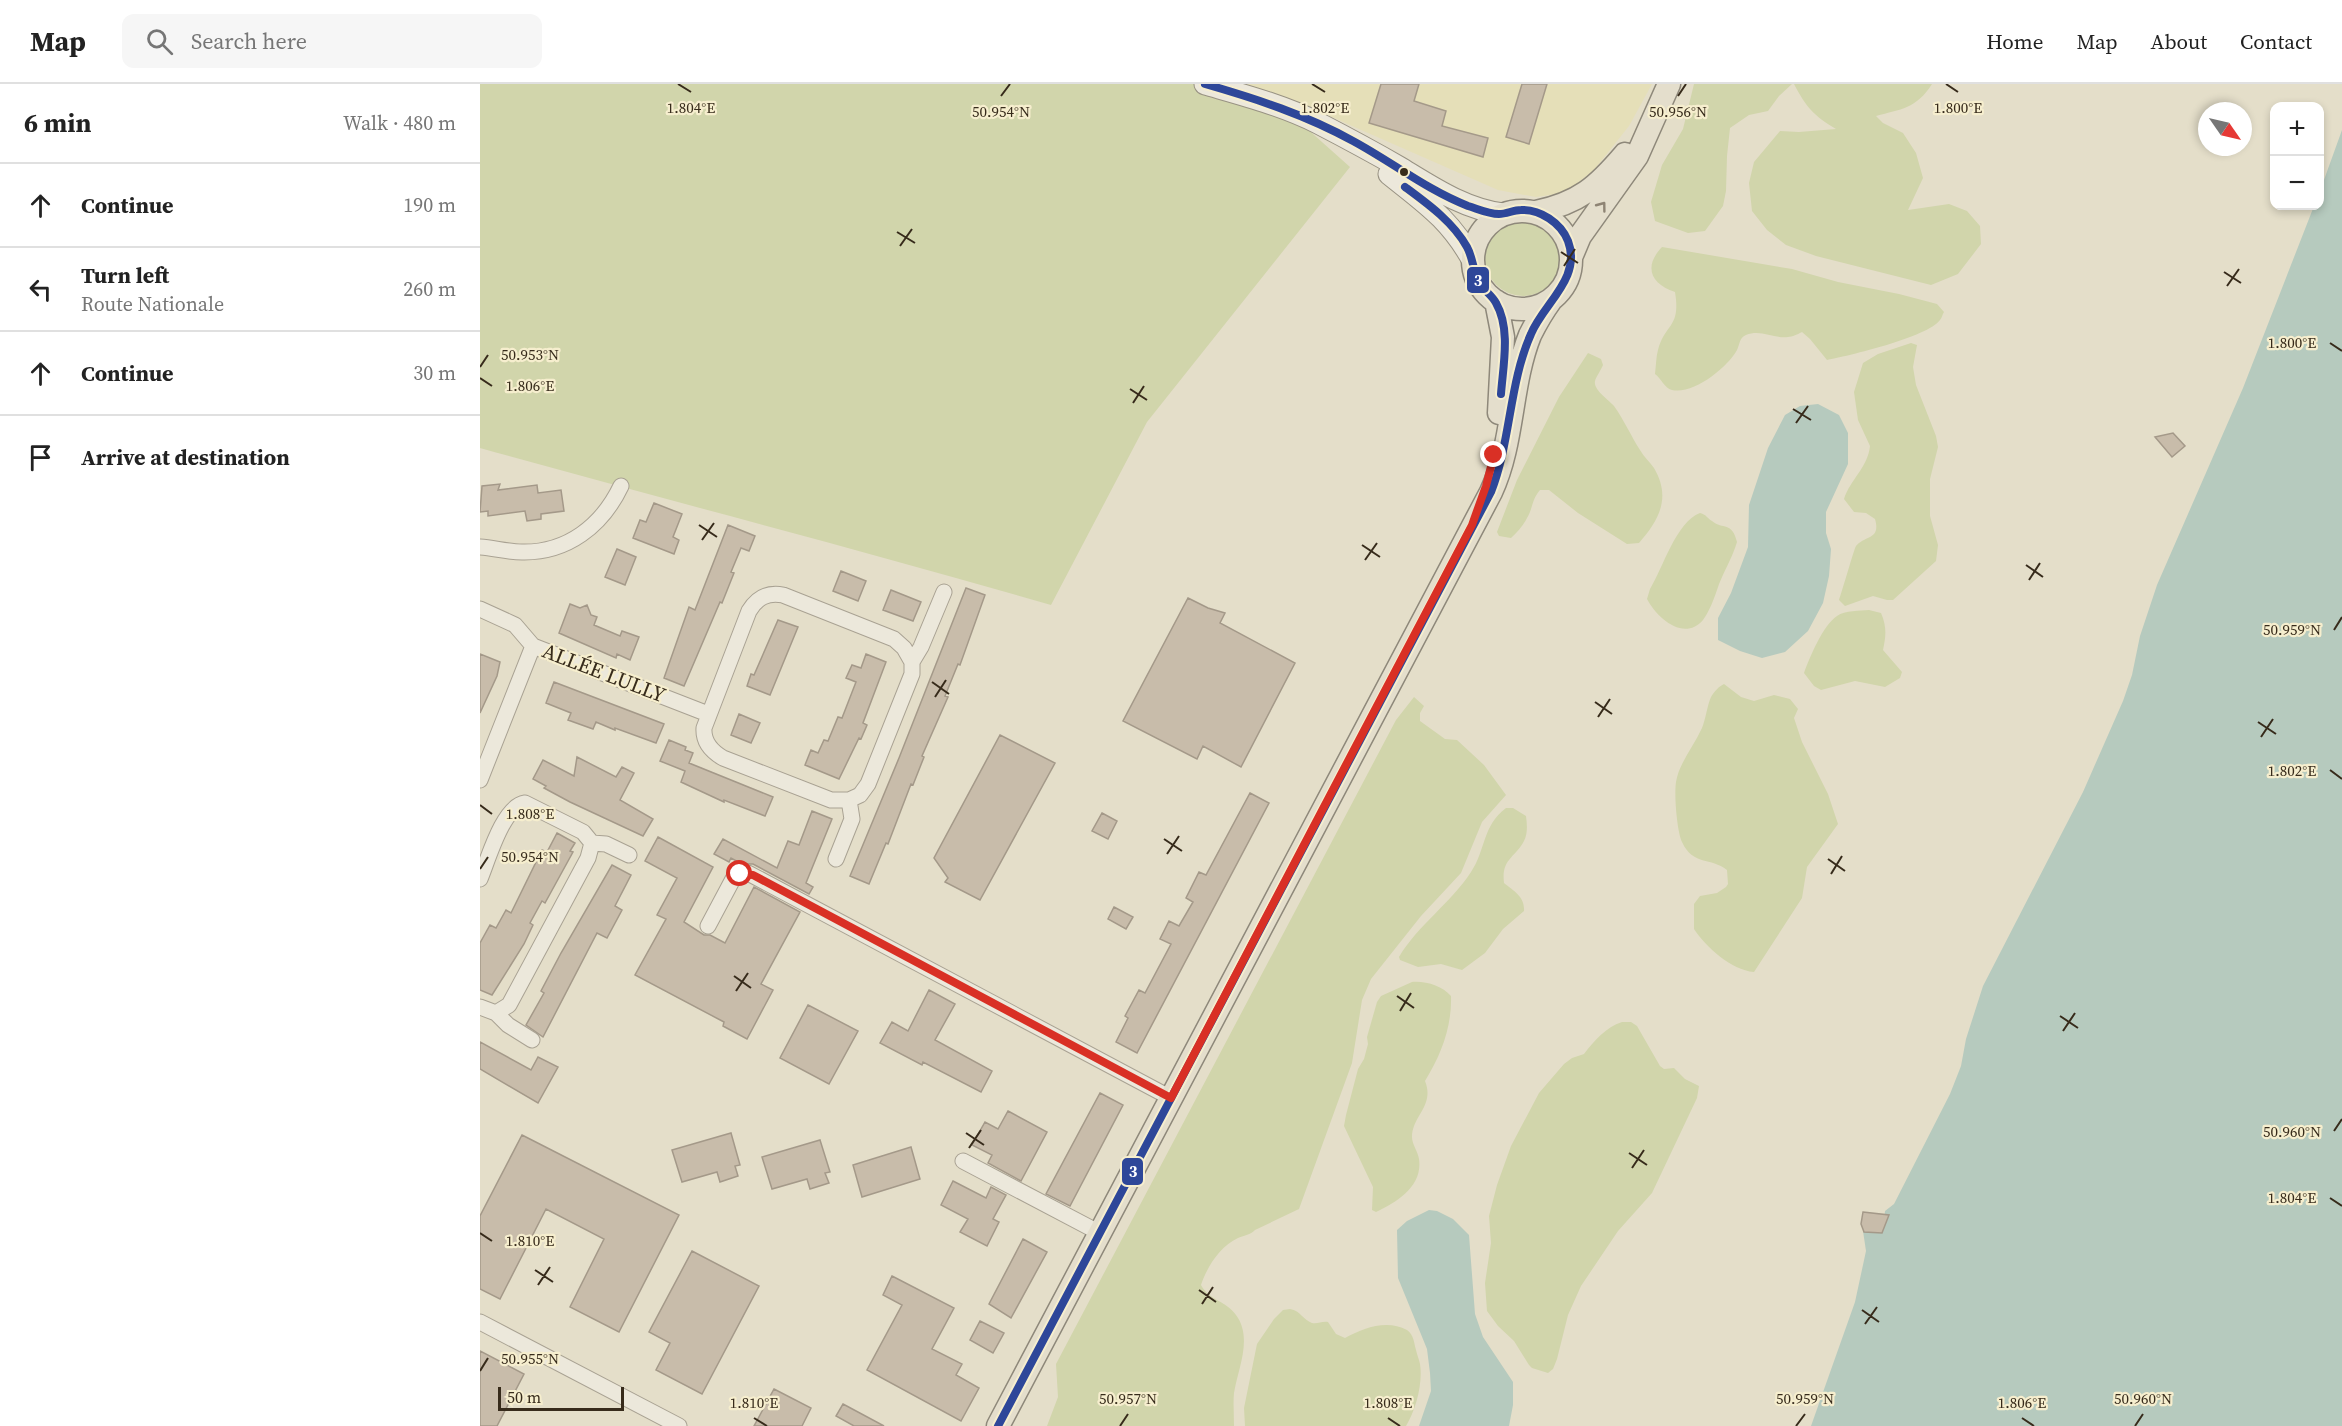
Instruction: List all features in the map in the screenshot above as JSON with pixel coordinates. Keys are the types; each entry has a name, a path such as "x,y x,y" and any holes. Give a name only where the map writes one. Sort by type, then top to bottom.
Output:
{"main road":[{"path":"998,1426 1491,492 1498,474 1530,336 1551,300 1567,280 1572,255 1580,236 1637,156 1669,84"},
{"path":"1536,212 1571,203 1594,187 1631,147 1658,110"},
{"path":"1551,300 1527,309 1510,308 1496,301 1480,286 1473,261 1474,248 1481,233 1492,220 1503,214 1520,210 1536,212 1561,228 1572,255"},
{"path":"1472,525 1491,469 1500,407 1503,337 1496,301"}],"street":[{"path":"1204,84 1283,108 1384,158 1449,198 1503,214"},
{"path":"1331,130 1442,216 1459,237 1473,261"},
{"path":"480,547 529,552 568,543 600,520 612,504 621,486"},
{"path":"912,662 921,647 944,592"},
{"path":"770,594 783,595 890,637 904,648 912,662 912,674 868,784 860,795 849,800 831,800 717,755 709,747 704,736 708,714 749,611 758,599 770,594"},
{"path":"480,609 515,625 534,646"},
{"name":"ALLÉE LULLY","path":"480,780 534,646 708,714"},
{"path":"836,859 852,819 849,800"},
{"path":"480,879 506,817 519,804 530,804 574,827 588,836 592,843 588,858 512,1000 504,1009 496,1013"},
{"path":"592,843 606,844 629,855"},
{"path":"708,926 733,879 740,874 748,873 1171,1098"},
{"path":"480,1007 496,1013 508,1025 532,1040"},
{"path":"963,1161 1100,1233"},
{"path":"480,1322 679,1426"}],"shaded area":[{"path":"1240,84 1652,84 1629,126 1594,170 1569,190 1536,197 1498,190 1302,104"},
{"path":"2342,130 2342,1426 1811,1426 1855,1302 1866,1251 1863,1231 1883,1231 1885,1211 1894,1204 1950,1094 1961,1066 1966,1039 1983,986 2083,792 2123,701 2132,675 2140,636 2157,585 2243,388 2312,210 2324,210 2324,180"},
{"path":"1818,404 1839,415 1848,433 1848,464 1826,512 1826,533 1831,549 1829,576 1823,603 1808,631 1785,652 1762,658 1740,651 1718,640 1718,618 1731,593 1748,547 1749,505 1768,448 1785,415 1800,406"},
{"path":"1429,1210 1437,1211 1453,1219 1469,1235 1475,1314 1483,1337 1513,1382 1513,1405 1509,1426 1419,1426 1431,1391 1430,1373 1427,1349 1398,1278 1397,1230 1407,1221"}],"green space":[{"path":"480,84 1240,84 1277,95 1313,134 1350,167 1147,422 1051,605 480,448"},
{"path":"1694,84 1792,84 1768,111 1749,115 1730,128 1723,206 1705,231 1688,233 1655,221 1651,202 1662,165 1683,129"},
{"path":"1794,84 1932,84 1920,99 1907,107 1876,116 1883,123 1903,133 1916,153 1923,178 1908,210 1949,204 1967,211 1980,226 1981,244 1958,274 1931,285 1816,256 1786,245 1767,230 1752,211 1749,183 1754,162 1780,131 1836,129 1811,110"},
{"path":"1523,220 1537,223 1550,231 1558,244 1561,258 1558,272 1550,285 1537,293 1523,296 1509,293 1496,285 1488,272 1485,258 1488,244 1496,231 1509,223"},
{"path":"1662,247 1792,269 1838,282 1937,304 1944,312 1940,320 1920,333 1887,345 1827,360 1802,332 1788,337 1752,333 1741,339 1737,350 1726,365 1709,379 1690,388 1672,390 1655,374 1661,341 1676,312 1675,292 1660,284 1652,274 1653,261"},
{"path":"1911,343 1917,345 1913,367 1916,385 1938,447 1930,479 1930,516 1938,545 1936,561 1893,600 1873,596 1845,606 1839,600 1856,546 1876,531 1875,519 1866,513 1854,512 1844,499 1869,454 1870,446 1858,420 1854,392 1863,363 1878,354"},
{"path":"1588,353 1601,359 1603,365 1595,381 1596,388 1614,406 1659,479 1662,489 1661,507 1653,525 1639,543 1627,544 1578,513 1549,490 1540,490 1524,524 1518,531 1511,538 1499,536 1497,532 1517,480 1559,397"},
{"path":"1700,513 1716,524 1730,528 1737,542 1705,617 1696,626 1688,629 1680,628 1664,620 1647,599 1677,535 1691,518"},
{"path":"1869,610 1881,613 1885,632 1883,650 1902,672 1900,678 1885,687 1855,681 1821,690 1814,686 1804,673 1827,626 1840,614"},
{"path":"1724,684 1741,697 1754,701 1774,695 1790,699 1798,709 1794,718 1802,742 1828,794 1838,824 1807,867 1802,898 1754,972 1728,962 1705,943 1694,929 1694,904 1700,896 1717,893 1726,887 1728,884 1727,870 1697,858 1686,850 1680,837 1676,813 1675,788 1683,761 1702,728 1711,697"},
{"path":"1414,697 1424,706 1420,713 1420,721 1445,739 1457,740 1484,765 1506,795 1482,822 1461,873 1421,916 1371,979 1362,1000 1352,1063 1299,1209 1225,1246 1211,1264 1204,1278 1201,1285 1204,1290 1232,1310 1241,1324 1243,1333 1243,1353 1234,1393 1234,1426 1047,1426 1058,1397 1056,1364 1396,720"},
{"path":"1506,808 1513,808 1526,816 1525,838 1507,864 1504,875 1504,883 1521,898 1524,911 1503,929 1485,953 1462,970 1441,964 1418,967 1400,960 1399,957 1415,935 1454,894 1471,872 1488,830"},
{"path":"1412,982 1434,985 1451,996 1450,1019 1441,1051 1425,1081 1427,1097 1413,1130 1412,1140 1419,1159 1417,1177 1413,1185 1400,1198 1376,1212 1372,1210 1373,1187 1344,1126 1358,1069 1364,1059 1368,1044 1367,1037 1377,1002 1381,996"},
{"path":"1622,1022 1631,1022 1637,1026 1660,1066 1664,1069 1674,1068 1685,1079 1699,1086 1697,1098 1652,1193 1618,1231 1581,1286 1568,1315 1557,1359 1553,1369 1548,1373 1529,1365 1514,1341 1498,1326 1487,1311 1485,1283 1491,1243 1489,1216 1511,1146 1539,1093 1564,1064 1584,1054 1596,1039"},
{"path":"1290,1309 1312,1323 1328,1322 1336,1334 1345,1338 1367,1328 1383,1325 1399,1327 1409,1332 1421,1371 1416,1404 1406,1426 1245,1426 1244,1408 1257,1344 1274,1319 1283,1310"}],"building":[{"path":"1381,84 1419,84 1414,101 1446,111 1442,126 1488,138 1483,157 1369,123"},
{"path":"1522,84 1547,84 1529,144 1506,137"},
{"path":"2173,433 2185,446 2172,457 2155,437"},
{"path":"500,484 498,490 537,485 538,493 561,490 564,511 541,514 541,519 527,521 525,511 488,516 488,511 480,512 482,486"},
{"path":"654,503 682,514 673,537 679,540 674,554 633,538 640,520 646,522"},
{"path":"728,525 755,536 749,551 741,548 722,603 720,602 684,686 664,678 689,607 695,610"},
{"path":"617,549 636,557 625,585 605,577"},
{"path":"841,571 866,581 858,601 833,591"},
{"path":"966,588 985,595 960,665 958,664 945,696 948,697 922,756 924,757 913,785 911,784 888,844 886,843 869,884 850,876"},
{"path":"891,590 921,602 913,621 883,610"},
{"path":"1188,598 1225,613 1220,623 1295,663 1241,767 1203,746 1197,759 1123,721"},
{"path":"570,604 580,608 587,605 591,615 597,617 594,625 620,636 622,631 639,637 630,660 617,654 616,658 559,633"},
{"path":"778,620 798,627 770,695 747,686"},
{"path":"480,654 500,662 497,676 480,713"},
{"path":"866,654 886,662 863,723 867,725 839,779 805,765 811,750 818,753 824,740 828,741 838,717 842,718 856,682 846,678 852,665 861,668"},
{"path":"554,682 664,724 656,743 596,722 593,729 568,720 571,713 546,703"},
{"path":"739,714 760,723 751,743 731,735"},
{"path":"1000,735 1055,763 980,900 945,882 948,878 934,858"},
{"path":"669,740 686,747 685,750 693,753 689,763 773,797 765,816 724,800 724,802 681,782 685,771 660,761"},
{"path":"577,757 616,777 622,767 634,773 620,800 653,819 643,836 570,802 544,788 546,786 533,779 543,760 574,776"},
{"path":"1250,793 1269,803 1137,1053 1116,1042 1128,1018 1125,1016 1139,990 1145,993 1171,944 1160,939 1169,921 1179,926 1193,902 1186,898 1199,872 1206,875"},
{"path":"812,811 832,819 806,883 813,887 809,894 753,864 742,864 731,858 729,862 714,854 723,839 777,868 788,841 799,845"},
{"path":"1102,813 1117,821 1108,839 1092,831"},
{"path":"557,833 575,843 570,851 573,852 545,903 542,901 530,923 533,925 524,944 492,995 480,990 480,943 490,925 496,928 506,910 511,913 542,850 547,852"},
{"path":"658,837 713,867 684,922 704,935 710,935 725,943 754,887 800,912 761,984 773,990 747,1039 723,1026 724,1022 635,975 666,919 657,915 677,878 645,861"},
{"path":"612,865 631,875 615,906 622,910 607,938 597,933 543,1037 526,1025 544,993 541,991 561,953"},
{"path":"1114,907 1133,917 1126,929 1108,919"},
{"path":"929,990 955,1004 935,1040 992,1071 981,1092 880,1043 892,1022 908,1031"},
{"path":"808,1005 858,1031 829,1084 780,1058"},
{"path":"480,1042 531,1070 538,1057 558,1067 538,1103 480,1069"},
{"path":"1100,1093 1123,1105 1070,1206 1046,1194"},
{"path":"1008,1111 1047,1132 1021,1181 988,1163 992,1155 972,1145 985,1122 998,1129"},
{"path":"731,1133 740,1165 735,1166 738,1176 720,1182 717,1172 682,1182 672,1150"},
{"path":"522,1135 679,1215 619,1332 570,1307 604,1239 546,1209 500,1299 480,1289 480,1216"},
{"path":"820,1140 830,1172 825,1173 829,1183 810,1189 807,1179 772,1189 762,1157"},
{"path":"911,1147 920,1179 862,1197 853,1165"},
{"path":"953,1181 986,1198 991,1187 1006,1195 993,1219 999,1222 987,1246 960,1232 968,1219 941,1205"},
{"path":"1863,1212 1889,1215 1882,1233 1864,1232 1861,1224"},
{"path":"1023,1239 1047,1252 1011,1318 989,1304"},
{"path":"692,1251 759,1286 702,1394 656,1370 670,1343 649,1332"},
{"path":"892,1276 954,1308 932,1349 962,1364 956,1375 979,1388 961,1421 867,1370 902,1305 883,1295"},
{"path":"980,1321 1004,1333 993,1353 970,1340"},
{"path":"480,1351 524,1374 497,1426 480,1426"},
{"path":"774,1389 811,1408 802,1426 754,1426"},
{"path":"843,1404 884,1426 854,1426 836,1416"}],"transit line":[{"name":"3","path":"998,1426 1491,492 1503,453 1518,372 1524,353 1531,334 1560,290 1570,267 1571,254 1568,241 1565,234 1549,218 1528,210 1495,214 1468,206 1438,192 1367,149 1317,123 1205,84"},
{"name":"3","path":"1405,187 1455,229 1469,251 1479,282 1492,297 1501,313 1505,336 1501,394"}],"route":[{"path":"740,874 753,875 1171,1098 1457,555 1482,500 1494,455"}]}
